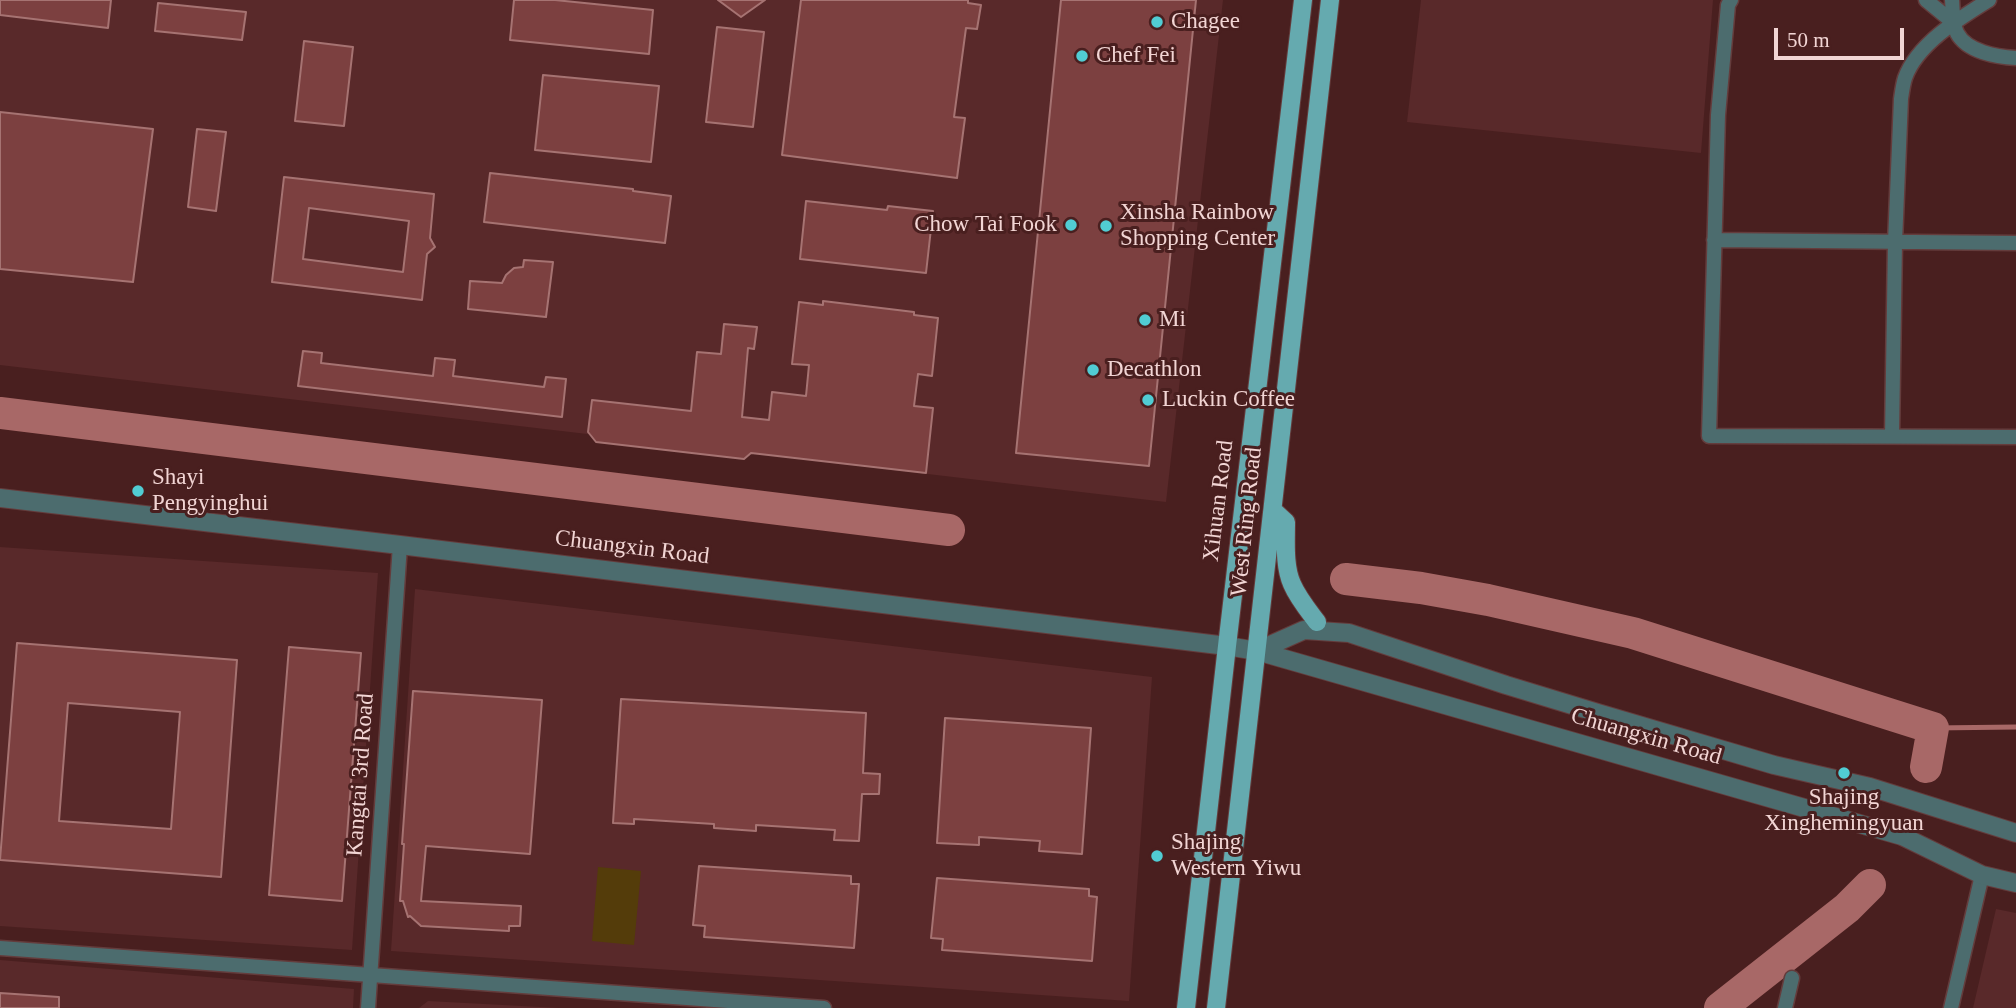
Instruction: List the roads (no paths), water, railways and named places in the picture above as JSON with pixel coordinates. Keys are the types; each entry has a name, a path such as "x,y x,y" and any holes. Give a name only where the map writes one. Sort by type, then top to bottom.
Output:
{"main road":[{"name":"Xihuan Road","path":"1186,1008 1303,0"},
{"name":"West Ring Road","path":"1216,1008 1330,0"},
{"path":"1273,510 1286,522 1291,582 1317,622"}],"street":[{"path":"1731,0 1728,5 1718,115 1709,436 2016,437"},
{"path":"1926,0 1954,23"},
{"path":"1952,0 1957,34 1965,43 1990,55 2016,58"},
{"path":"1892,436 1895,242 1901,99 1905,78 1914,60 1954,23 1989,0"},
{"path":"1714,240 2016,243"},
{"name":"Chuangxin Road","path":"0,498 1257,651 1902,836 1982,875 2016,883"},
{"name":"Kangtai 3rd Road","path":"368,1008 400,545"},
{"name":"Chuangxin Road","path":"1257,651 1304,630 1349,633 1585,709 1774,765 1870,787 2016,833"},
{"path":"1951,1008 1982,875"},
{"path":"0,948 824,1008"},
{"path":"1785,1008 1792,978"}],"waterway":[{"path":"0,413 949,530"},
{"path":"1346,579 1488,600 1633,633 1933,728 1926,767"},
{"path":"1933,728 2016,727"},
{"path":"1720,1008 1847,908 1870,885"}],"place":[{"name":"Chagee","path":"1157,22"},
{"name":"Chef Fei","path":"1082,56"},
{"name":"Chow Tai Fook","path":"1071,225"},
{"name":"Xinsha Rainbow Shopping Center","path":"1106,226"},
{"name":"Mi","path":"1145,320"},
{"name":"Decathlon","path":"1093,370"},
{"name":"Luckin Coffee","path":"1148,400"},
{"name":"Shayi Pengyinghui","path":"138,491"},
{"name":"Shajing Xinghemingyuan","path":"1844,773"},
{"name":"Shajing Western Yiwu","path":"1157,856"}]}
